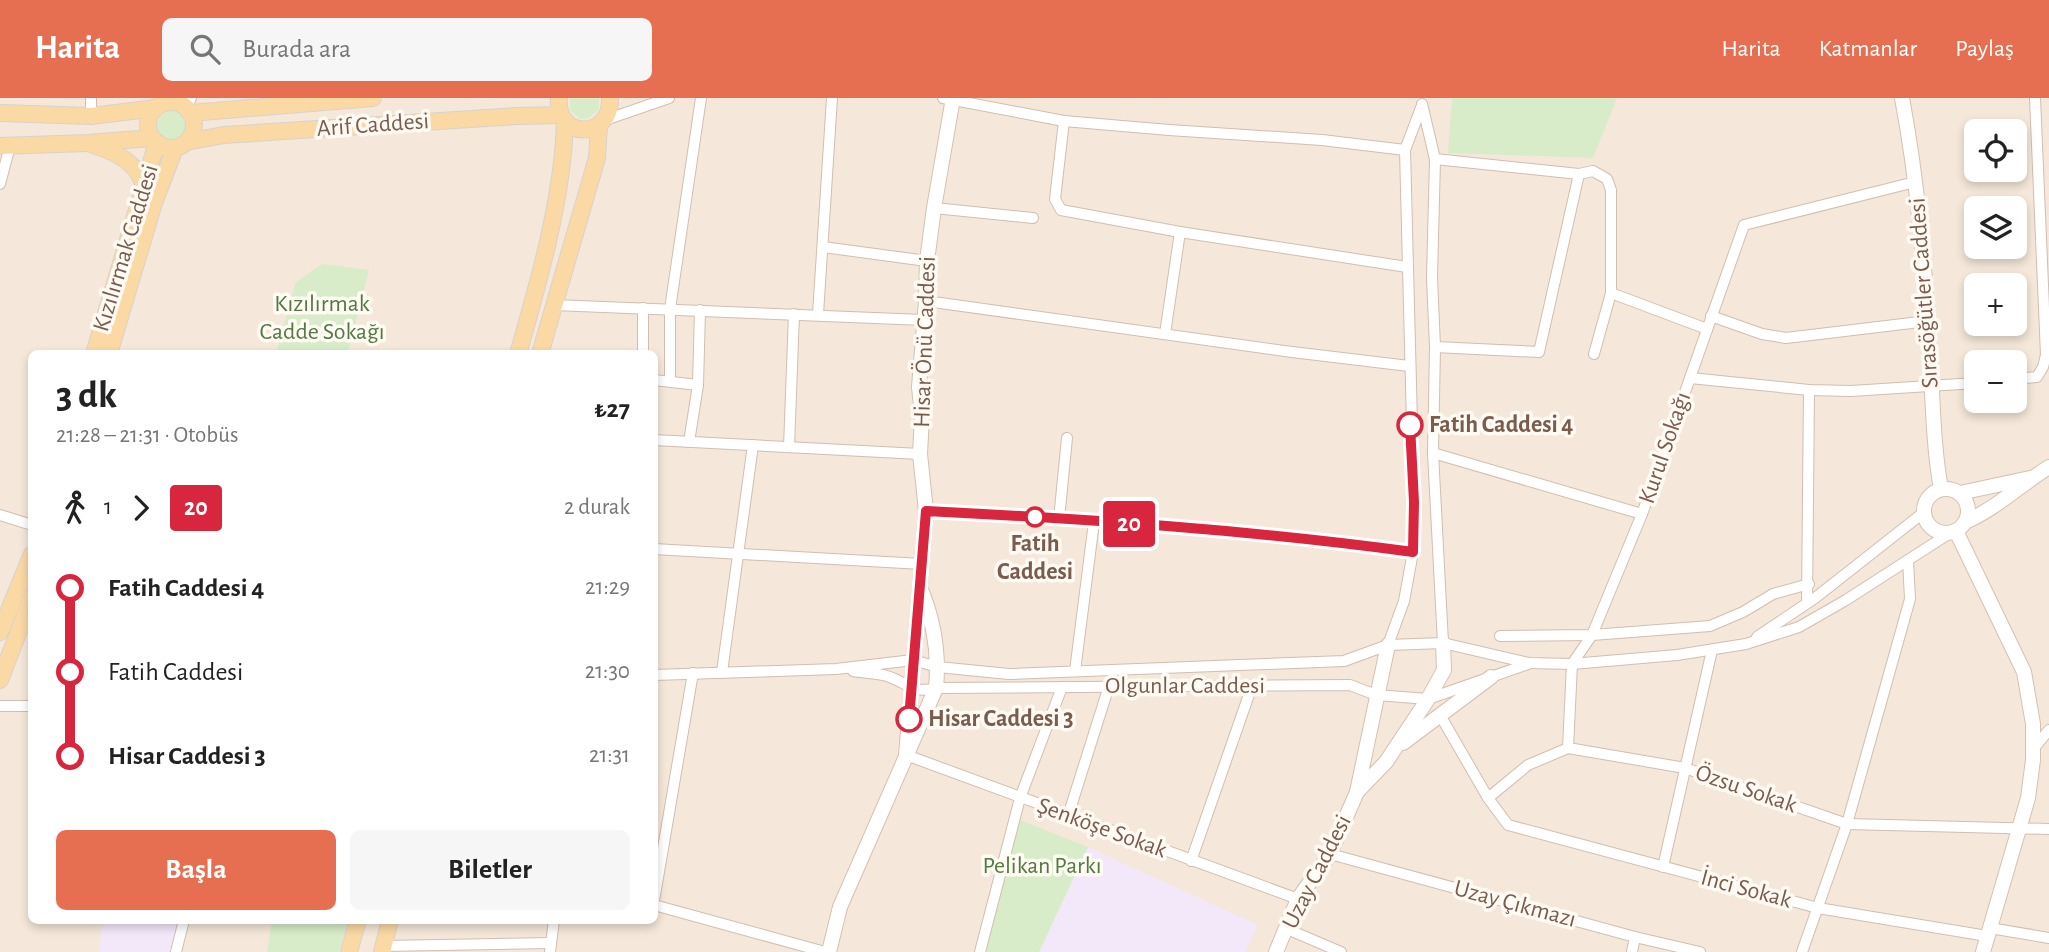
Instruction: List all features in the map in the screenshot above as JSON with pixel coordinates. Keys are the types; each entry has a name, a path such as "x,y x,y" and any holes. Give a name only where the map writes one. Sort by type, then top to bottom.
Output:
{"main road":[{"path":"221,98 234,108"},
{"name":"Arif Caddesi","path":"189,106 234,108 373,98"},
{"path":"519,350 532,306 564,163 563,118 559,98"},
{"path":"541,350 597,158 602,122 609,114 610,98"},
{"name":"Hisar Önü Caddesi","path":"906,755 926,511 920,454 922,416 919,387 927,261 950,98"},
{"name":"Sırasöğütler Caddesi","path":"1902,98 1915,182 1933,387 1935,454 1941,489"},
{"path":"154,140 149,125 150,119 165,103"},
{"path":"0,113 91,116 165,103 189,106 194,125 191,137 181,145 154,140 5,146"},
{"name":"Arif Caddesi","path":"181,145 238,134 516,116 563,118 578,129 592,128 602,122"},
{"name":"Kızılırmak Caddesi","path":"95,350 144,190 154,140"},
{"path":"88,143 111,152 134,166 141,176 144,190"},
{"name":"Kızılırmak Caddesi","path":"115,350 154,203 181,145"},
{"path":"1957,529 1968,510 1959,493 1941,489 1926,500 1923,513 1932,529 1938,532 1957,529 2000,503 2049,467"},
{"path":"1959,493 2031,478"},
{"path":"1957,529 2024,672 2031,706 2034,748 2031,779 2019,828 1983,952"},
{"path":"0,632 28,564"},
{"name":"Hisar Önü Caddesi","path":"827,952 840,907 936,688 938,667 930,610 920,587"},
{"path":"0,680 28,607"},
{"name":"Uzay Caddesi","path":"1357,792 1386,762 1428,699 1444,670 1443,643"},
{"name":"Uzay Caddesi","path":"1276,952 1298,899 1330,853 1357,792 1388,645"},
{"path":"1394,750 1491,677"},
{"path":"349,952 357,924"},
{"path":"382,949 389,924"}],"street":[{"path":"91,98 91,116"},
{"path":"602,122 669,98"},
{"path":"670,381 670,309 701,98"},
{"path":"818,314 832,98"},
{"path":"950,98 1064,121 1169,131 1322,140 1405,150"},
{"path":"2027,378 2037,377 2046,355 2035,98"},
{"path":"1388,645 1404,601 1413,552 1405,150 1422,101"},
{"path":"1422,101 1435,159 1432,278 1435,347 1433,453 1443,643"},
{"path":"1064,121 1055,199 1061,210 1180,232 1407,267"},
{"path":"0,184 5,146"},
{"path":"1435,159 1579,174 1598,172 1610,184 1611,293 1594,354"},
{"path":"1435,347 1539,352 1579,174"},
{"name":"Kurul Sokağı","path":"1572,664 1592,635 1642,514 1744,225 1915,182"},
{"path":"934,208 1033,218"},
{"path":"1165,334 1180,232"},
{"path":"822,247 927,261"},
{"path":"1611,293 1707,329"},
{"path":"926,301 1409,366"},
{"path":"554,305 924,320"},
{"path":"643,308 643,350"},
{"path":"689,442 698,385 700,310"},
{"path":"789,447 794,314"},
{"path":"1711,316 1762,334 1786,338 1928,321"},
{"path":"1690,378 1809,390 1879,391 1964,384"},
{"path":"658,380 698,385"},
{"path":"1807,603 1809,390"},
{"path":"1059,519 1067,438"},
{"path":"658,440 920,454"},
{"path":"722,672 753,445"},
{"path":"1433,453 1642,514"},
{"path":"926,511 1323,540 1413,552"},
{"path":"1746,644 1807,603 1923,513"},
{"path":"0,514 28,524"},
{"path":"1075,671 1094,522"},
{"name":"Olgunlar Caddesi","path":"658,675 836,669 913,660 938,667 1009,674 1344,661 1388,645 1443,643 1529,663 1572,664 1712,650 1746,644 1799,627 1957,529"},
{"path":"658,549 922,564"},
{"path":"1802,952 1847,824 1910,599 1908,560"},
{"path":"1500,636 1592,635 1710,626 1743,612 1773,594 1809,584"},
{"path":"1663,867 1712,650"},
{"name":"Olgunlar Caddesi","path":"836,669 887,676 912,689 925,691 936,688 1350,685 1376,695 1428,699 1529,663"},
{"path":"1440,715 1488,798 1528,765 1568,748 1572,664"},
{"path":"658,879 693,673"},
{"path":"1068,816 1110,686"},
{"path":"1191,861 1252,686"},
{"path":"980,952 1020,798 1062,687"},
{"path":"0,706 28,706"},
{"path":"2034,748 2049,730"},
{"name":"Özsu Sokak","path":"1568,748 1685,768 1847,824 2049,829"},
{"name":"Şenköşe Sokak","path":"906,755 1298,899"},
{"name":"İnci Sokak","path":"1488,798 1508,825 1818,908 2049,938"},
{"name":"Uzay Çıkmazı","path":"1330,853 1635,937 1700,952"},
{"path":"658,904 827,952"},
{"path":"176,952 183,924"},
{"path":"382,949 550,948 553,924"},
{"path":"1287,929 1341,952"},
{"path":"1632,952 1635,937"}],"shaded area":[{"path":"0,98 2049,98 2049,952 0,952"},
{"path":"1088,847 1258,925 1245,952 1039,952"},
{"path":"103,924 188,924 180,952 99,952"}],"green space":[{"path":"570,98 599,98 599,109 589,118 580,119 570,110"},
{"path":"1452,98 1617,98 1593,158 1448,153"},
{"path":"172,111 183,115 187,126 183,137 172,141 161,137 157,126 161,115"},
{"name":"Kızılırmak Cadde Sokağı","path":"322,264 369,270 349,350 277,350 296,282"},
{"name":"Pelikan Parkı","path":"1020,820 1088,847 1039,952 981,952 1001,892"},
{"path":"271,924 347,924 339,952 267,952"}],"bus line":[{"name":"20","path":"909,719 926,511 1026,516 1323,540 1413,552 1414,502 1410,425"}],"place":[{"name":"Fatih Caddesi 4","path":"1410,425"},
{"name":"Fatih Caddesi","path":"1035,517"},
{"name":"Hisar Caddesi 3","path":"909,719"}]}
